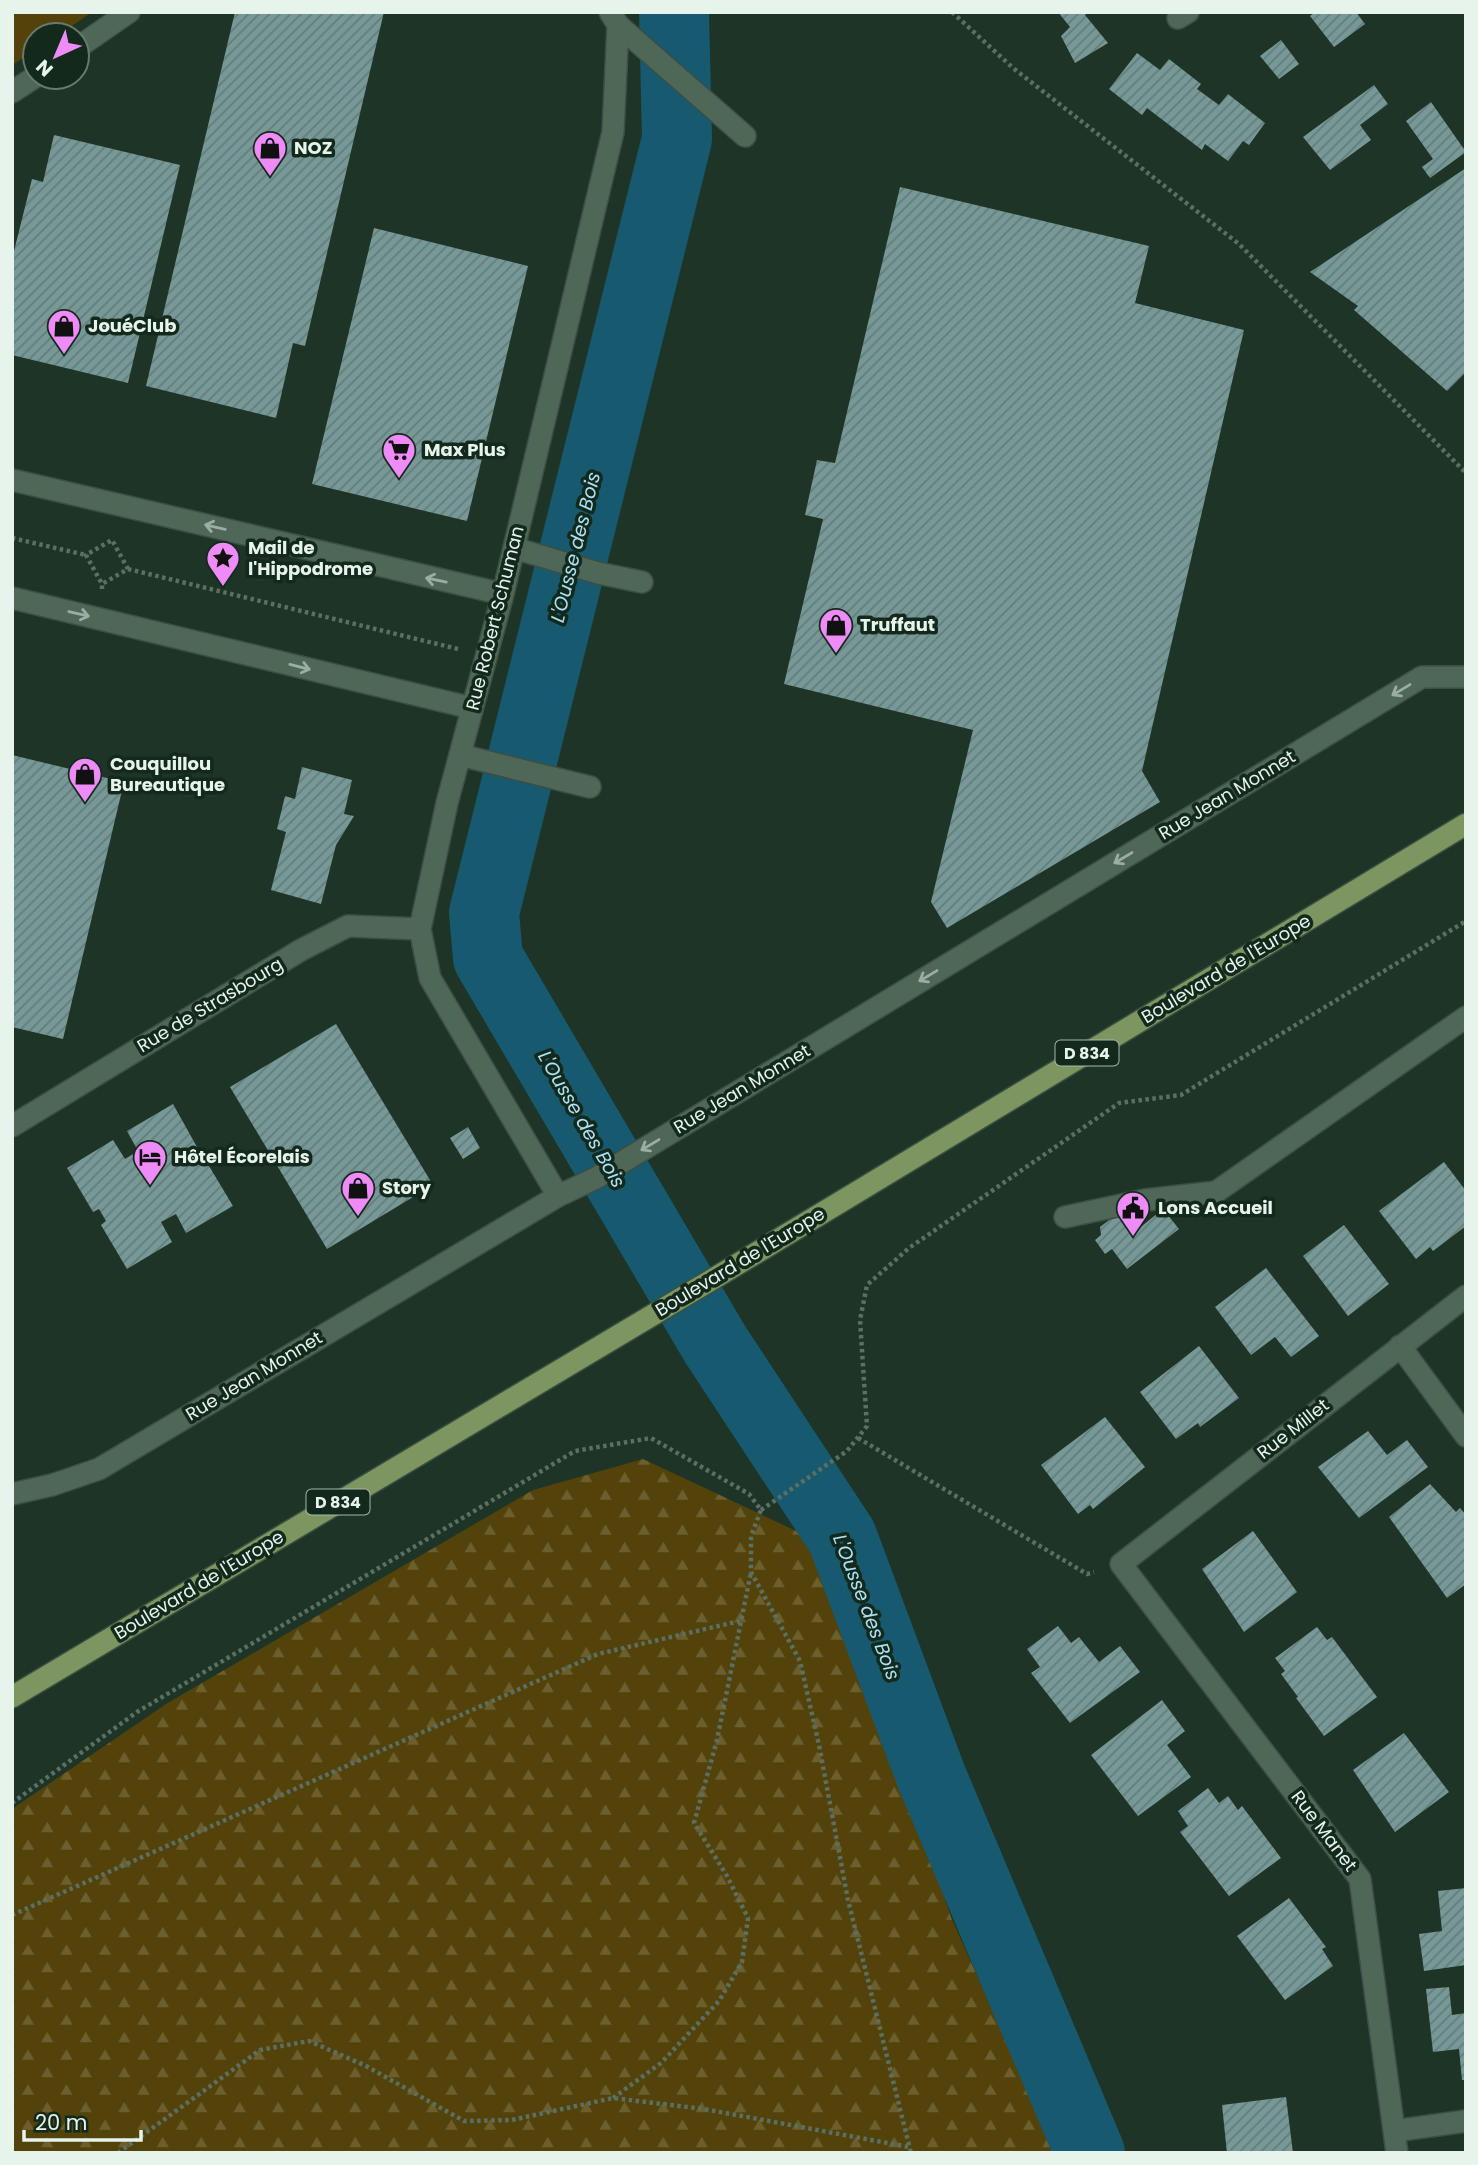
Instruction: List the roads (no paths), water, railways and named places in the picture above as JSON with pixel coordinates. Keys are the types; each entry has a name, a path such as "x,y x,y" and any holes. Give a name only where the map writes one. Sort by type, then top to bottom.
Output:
{"main road":[{"name":"Boulevard de l'Europe","path":"12,1697 708,1282 1466,824"}],"street":[{"path":"91,38 129,12"},
{"path":"614,19 745,136"},
{"name":"Rue Robert Schuman","path":"558,1196 430,978 421,929 460,755 503,594 612,132 614,19"},
{"path":"12,480 503,594"},
{"path":"514,548 597,573 642,582"},
{"path":"12,598 472,708"},
{"name":"Rue Jean Monnet","path":"12,1494 52,1485 99,1469 558,1196 596,1178 1422,677 1466,677"},
{"path":"460,755 590,787"},
{"name":"Rue de Strasbourg","path":"12,1126 301,950 348,926 421,929"},
{"path":"1065,1217 1145,1200 1216,1192 1466,1017"},
{"name":"Rue Millet","path":"1121,1564 1466,1296"},
{"path":"1400,1346 1466,1436"},
{"name":"Rue Manet","path":"1121,1564 1360,1879 1397,2153"},
{"path":"1394,2131 1466,2121"}],"waterway":[{"name":"L'Ousse des Bois","path":"674,12 677,139 484,913 488,958 715,1344 842,1537 931,1776 1090,2153"}],"place":[{"name":"NOZ","path":"270,178"},
{"name":"JouéClub","path":"64,356"},
{"name":"Max Plus","path":"399,480"},
{"name":"Mail de l'Hippodrome","path":"223,588"},
{"name":"Truffaut","path":"836,655"},
{"name":"Couquillou Bureautique","path":"85,804"},
{"name":"Hôtel Écorelais","path":"150,1187"},
{"name":"Story","path":"358,1218"},
{"name":"Lons Accueil","path":"1133,1238"}]}
